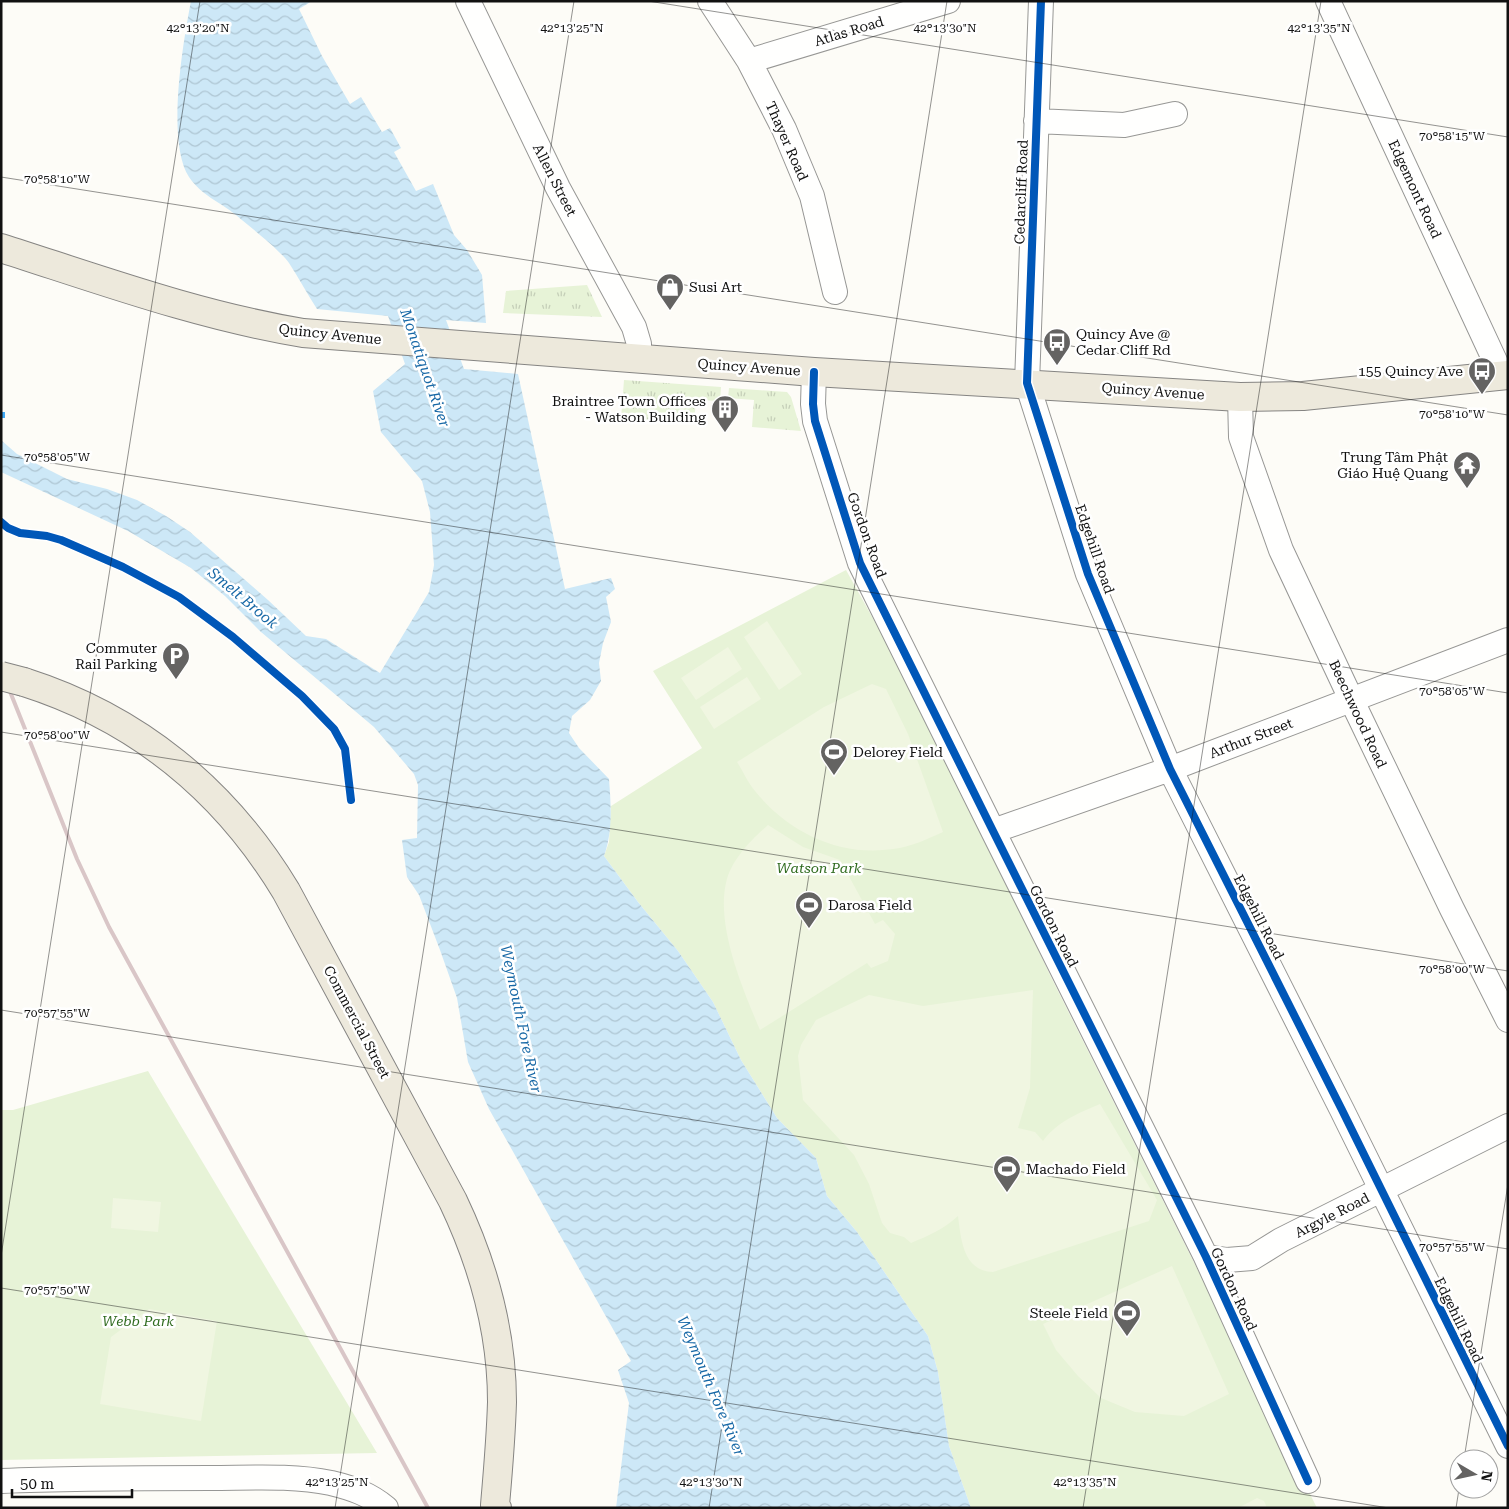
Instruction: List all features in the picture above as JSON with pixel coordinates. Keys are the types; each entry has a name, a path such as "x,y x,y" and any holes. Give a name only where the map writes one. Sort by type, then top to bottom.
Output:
{"main road":[{"name":"Quincy Avenue","path":"1,248 182,306 235,320 304,333 814,372 1240,397 1304,396 1505,376"},
{"name":"Commercial Street","path":"13,679 66,697 105,716 136,734 180,766 218,799 267,859 286,891 453,1201 475,1252 495,1328 500,1366 501,1423 495,1507"}],"street":[{"name":"Allen Street","path":"468,1 558,188 634,327 639,344 638,358"},
{"name":"Thayer Road","path":"710,1 749,61 784,129 812,196 835,292"},
{"name":"Atlas Road","path":"749,61 948,1"},
{"name":"Cedarcliff Road","path":"1027,383 1041,1"},
{"name":"Edgemont Road","path":"1328,1 1505,376"},
{"path":"1036,122 1124,125 1175,114"},
{"name":"Gordon Road","path":"814,372 812,397 815,421 860,563 992,832 1206,1256 1308,1481"},
{"name":"Edgehill Road","path":"1027,383 1088,574 1170,769 1329,1084 1508,1446"},
{"name":"Beechwood Road","path":"1240,397 1240,437 1281,550 1452,910 1508,1020"},
{"name":"Arthur Street","path":"992,832 1170,769 1508,640"},
{"name":"Argyle Road","path":"1206,1256 1227,1260 1252,1258 1281,1240 1508,1126"},
{"path":"1,1481 187,1478 302,1479 331,1483 358,1491 370,1496 386,1508"}],"green space":[{"path":"587,285 602,317 503,313 506,291"},
{"path":"624,380 721,387 720,401 696,400 694,423 621,419"},
{"path":"729,388 787,392 791,397 801,431 752,427 754,400 728,398"},
{"name":"Watson Park","path":"846,570 905,676 970,805 1051,977 1317,1508 971,1508 949,1446 938,1372 928,1336 857,1232 827,1196 816,1158 777,1118 741,1060 713,1002 678,951 604,856 609,842 611,806 702,748 653,671"},
{"path":"767,621 802,674 779,690 744,637"},
{"path":"728,647 742,669 696,700 681,678"},
{"path":"747,677 761,699 714,729 700,707"},
{"name":"Delorey Field","path":"872,684 886,689 908,734 943,832 919,842 893,849 853,849 834,845 799,829 768,806 752,788 737,762 824,707"},
{"name":"Darosa Field","path":"768,825 803,847 840,860 875,924 883,920 895,934 888,961 871,968 867,963 760,1030 733,958 725,919 724,900 726,883 732,866 749,844"},
{"path":"1033,990 1030,1088 1018,1128 1035,1132 1043,1141 1061,1123 1100,1104 1157,1200 1149,1221 993,1272 975,1266 965,1252 958,1216 930,1235 911,1243 904,1237 890,1233 882,1223 869,1184 854,1155 803,1100 798,1056 801,1045 816,1020 869,995 923,1006"},
{"name":"Webb Park","path":"148,1071 377,1453 1,1460 1,1110 13,1110"},
{"path":"113,1198 161,1202 158,1232 111,1228"},
{"name":"Steele Field","path":"1172,1266 1229,1394 1184,1416 1135,1412 1101,1398 1078,1376 1056,1350 1043,1324"},
{"path":"149,1309 217,1321 201,1421 100,1404 111,1337"},
{"path":"1257,1498 1264,1501 1267,1508 1238,1508"}],"water":[{"path":"191,1 312,1 299,9 322,56 350,104 361,97 382,132 390,128 401,148 394,152 416,191 433,184 454,235 467,250 482,275 486,323 446,320 464,369 518,374 565,589 611,578 615,589 606,597 611,622 603,643 599,663 601,681 590,700 572,716 569,733 579,748 609,779 610,828 604,856 678,951 713,1002 741,1060 777,1118 816,1158 827,1196 857,1232 928,1336 938,1372 949,1446 971,1508 616,1508 629,1403 618,1370 631,1361 489,1109 468,1062 457,998 419,895 407,877 402,840 417,838 418,785 414,774 374,727 261,632 225,596 191,568 128,531 1,472 1,440 17,454 67,479 107,489 137,500 190,532 306,636 326,639 380,673 429,592 434,565 430,512 422,481 381,432 373,391 405,364 388,316 317,309 284,257 236,215 199,189 189,177 182,161 178,140 178,91"}],"railway":[{"path":"1,669 77,859 109,927 428,1508"}],"cycle path":[{"path":"1041,1 1027,383 1088,574 1170,769 1342,1110 1508,1446"},
{"path":"814,372 813,404 815,421 860,563 1206,1257 1308,1481"},
{"path":"1,522 8,528 20,533 47,536 61,540 123,567 179,597 233,637 302,696 334,729 345,749 351,800"}],"place":[{"name":"Susi Art","path":"670,311"},
{"name":"Quincy Ave @ Cedar Cliff Rd","path":"1057,366"},
{"name":"155 Quincy Ave","path":"1482,395"},
{"name":"Braintree Town Offices - Watson Building","path":"725,433"},
{"name":"Trung Tâm Phật Giáo Huệ Quang","path":"1467,489"},
{"name":"Commuter Rail Parking","path":"176,680"},
{"name":"Delorey Field","path":"834,776"},
{"name":"Darosa Field","path":"809,929"},
{"name":"Machado Field","path":"1007,1193"},
{"name":"Steele Field","path":"1127,1337"}],"water label":[{"name":"Monatiquot River","path":"425,368"},
{"name":"Smelt Brook","path":"243,598"},
{"name":"Weymouth Fore River","path":"521,1019"},
{"name":"Weymouth Fore River","path":"711,1386"}]}
